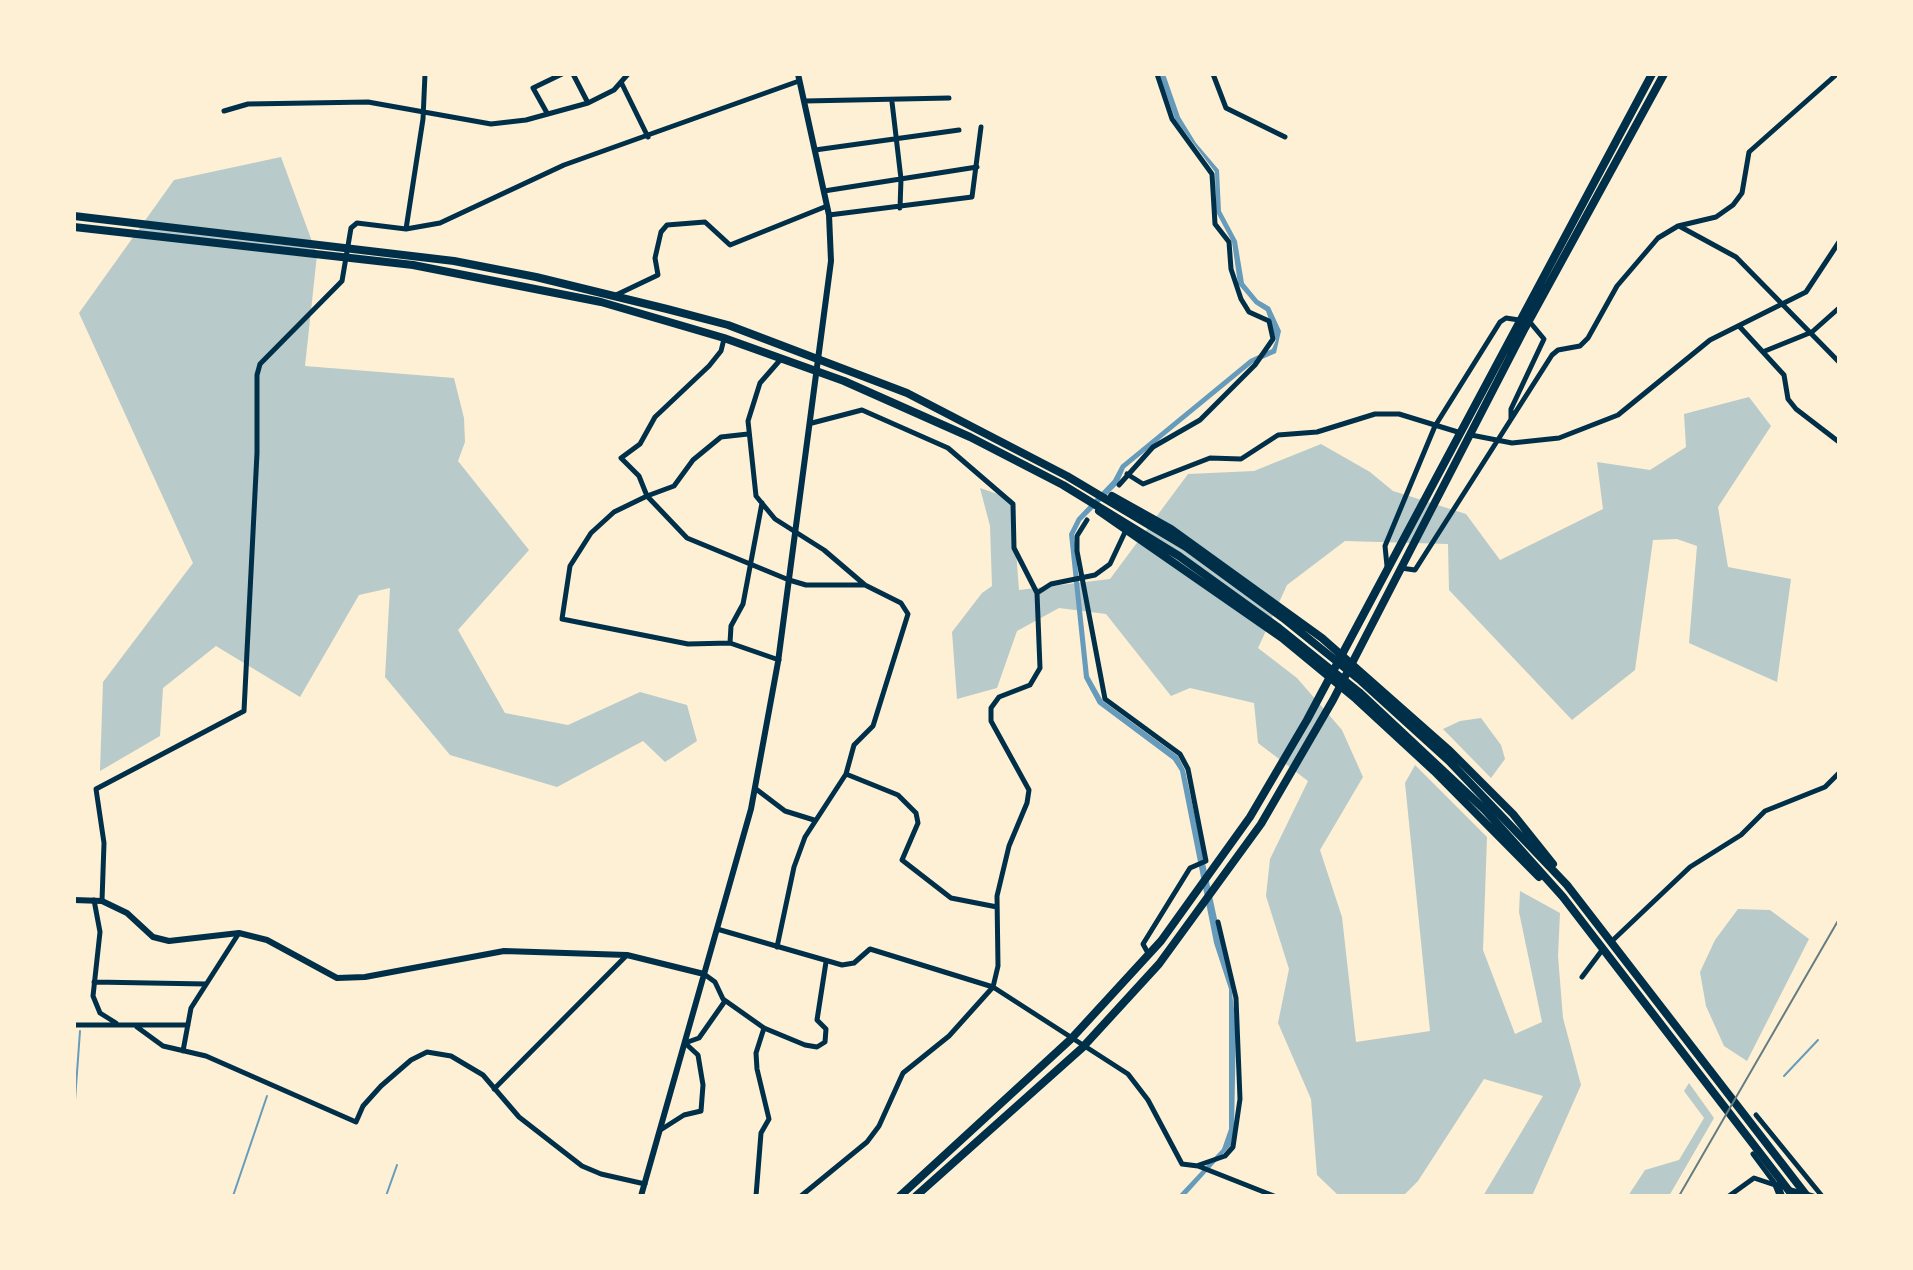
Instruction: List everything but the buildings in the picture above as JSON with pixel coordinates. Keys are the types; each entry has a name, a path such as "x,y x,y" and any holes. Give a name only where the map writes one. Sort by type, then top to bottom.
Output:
{"main road":[{"path":"900,1196 1071,1039 1149,955 1187,909 1250,817 1286,760 1652,74"},
{"path":"916,1196 1082,1048 1159,964 1237,859 1298,764 1340,687 1529,321 1664,74"},
{"path":"74,216 454,261 616,295 728,325 907,393 1065,481 1250,606 1397,727 1485,810 1604,948 1793,1196"},
{"path":"74,227 452,271 601,302 724,338 902,405 1146,522 1256,597 1405,719 1489,801 1567,885"},
{"path":"1065,481 1126,530 1199,578 1340,687 1392,731 1526,866 1563,897"},
{"path":"1065,481 1132,505 1288,611 1352,663 1450,751 1513,814 1807,1196"},
{"path":"1777,1186 1781,1196"}],"street":[{"path":"406,229 423,112 425,74"},
{"path":"547,113 533,88 562,74"},
{"path":"573,74 588,103"},
{"path":"224,111 248,104 368,102 491,124 588,103 610,93 628,74"},
{"path":"1119,485 1153,447 1200,420 1255,365 1273,339 1269,321 1249,312 1241,299 1231,269 1229,242 1215,224 1212,174 1172,119 1157,74"},
{"path":"1213,74 1226,108 1285,137"},
{"path":"1401,568 1415,570 1552,355 1580,346 1617,286 1658,238 1678,226 1702,223 1733,205 1742,193 1749,152 1837,74"},
{"path":"102,901 104,843 96,789 244,711 257,453 257,375 260,364 342,281 348,234 357,223 406,229 440,223 564,165 648,137 799,77 829,215 830,273 779,660 756,789 641,1196"},
{"path":"621,82 648,137"},
{"path":"805,101 892,102 949,98"},
{"path":"892,102 901,179 900,208"},
{"path":"829,215 972,197 981,127"},
{"path":"815,150 959,130"},
{"path":"824,191 977,167"},
{"path":"616,295 658,275 655,258 661,232 667,225 705,222 730,245 827,206"},
{"path":"1678,226 1736,257 1839,362"},
{"path":"1127,474 1143,484 1210,458 1241,459 1278,435 1317,432 1375,414 1399,414 1488,440 1512,443 1559,438 1618,415 1710,340 1806,292 1839,242"},
{"path":"1764,351 1812,332 1839,308"},
{"path":"1387,566 1385,546 1435,426 1500,322 1506,318 1519,320"},
{"path":"1511,421 1511,409 1544,339 1529,321"},
{"path":"1739,326 1784,375 1788,399 1796,409 1839,442"},
{"path":"724,338 721,351 709,366 655,417 640,444 621,458 639,476 647,496 687,538 806,585 865,585"},
{"path":"777,947 794,867 814,820 846,774 854,745 873,726 908,614 901,603 865,585 824,550 796,535 756,496 748,421 760,383 782,358"},
{"path":"801,1196 867,1142 879,1126 903,1073 949,1036 993,987 998,966 997,907 1009,846 1027,803 1029,790 991,721 991,708 999,697 1030,685 1040,668 1037,593 1014,548 1013,504 948,448 862,410 812,423"},
{"path":"748,434 721,437 693,460 674,486 614,512 591,533 570,566 562,619 688,644 730,643 779,660"},
{"path":"730,643 731,626 743,604 762,503"},
{"path":"1087,520 1077,536 1105,699 1180,754 1188,769 1206,861 1190,868 1143,944 1149,955"},
{"path":"1037,593 1051,584 1082,578 1110,564 1126,530"},
{"path":"1612,941 1690,867 1741,835 1765,811 1825,787 1839,773"},
{"path":"846,774 898,795 916,813 918,823 902,860 951,898 997,907"},
{"path":"756,789 785,811 814,820"},
{"path":"74,900 102,901 127,913 153,937 186,940 239,933 267,940 337,978 365,977 504,951 627,955 704,974 715,982 725,1001 764,1028 817,1047 825,1042 826,1029 817,1020 826,962"},
{"path":"94,900 100,932 93,996 100,1013 116,1023"},
{"path":"1198,1166 1225,1156 1233,1147 1239,1110 1236,998 1218,922"},
{"path":"717,929 826,962 854,963 870,949 993,987 1082,1048 1109,1060 1128,1074 1148,1100 1182,1164 1198,1166 1274,1196"},
{"path":"183,1051 191,1008 239,933"},
{"path":"1582,977 1604,948"},
{"path":"494,1089 627,955"},
{"path":"94,982 206,984"},
{"path":"685,1043 699,1038 725,1001"},
{"path":"74,1025 188,1025"},
{"path":"137,1027 163,1046 235,1068 356,1122 363,1106 396,1071 427,1052 464,1062 543,1139 582,1166 601,1174 645,1184"},
{"path":"756,1196 761,1133 769,1119 756,1053 764,1028"},
{"path":"662,1129 684,1115 701,1111 703,1085 698,1055 685,1043"},
{"path":"1756,1115 1822,1196"},
{"path":"1753,1154 1777,1186"},
{"path":"1729,1196 1754,1178 1813,1196"}],"shaded area":[{"path":"281,157 317,255 305,366 454,378 464,418 465,442 458,461 529,550 458,630 505,713 568,725 640,692 687,705 697,741 665,762 643,741 557,787 450,755 385,677 390,588 359,595 300,697 216,646 163,688 160,736 100,771 103,682 193,563 79,313 174,180"},
{"path":"1749,397 1771,426 1718,507 1728,567 1791,579 1777,682 1689,643 1697,546 1677,539 1653,540 1635,670 1572,720 1449,590 1448,544 1345,541 1287,585 1258,648 1297,678 1342,730 1363,777 1320,850 1342,917 1356,1042 1430,1031 1405,783 1415,765 1487,837 1483,950 1515,1034 1542,1022 1519,912 1520,891 1560,913 1558,956 1563,1018 1581,1085 1532,1196 1483,1196 1543,1096 1484,1079 1418,1181 1403,1196 1339,1196 1317,1175 1311,1099 1278,1023 1289,969 1266,896 1270,859 1308,781 1258,743 1254,703 1190,688 1171,696 1106,614 1059,608 1017,631 997,688 957,699 952,632 982,593 992,586 990,526 980,488 1012,499 1019,590 1110,579 1188,474 1254,471 1321,444 1370,472 1393,491 1466,514 1500,560 1603,509 1597,462 1650,470 1686,447 1684,414"},
{"path":"1481,718 1501,745 1505,759 1491,778 1443,729 1460,721"},
{"path":"1738,909 1770,910 1809,939 1747,1061 1724,1046 1706,1006 1700,972 1715,940"},
{"path":"1689,1083 1714,1118 1669,1196 1628,1196 1645,1170 1679,1160 1704,1118 1684,1091"}],"water":[{"path":"1159,74 1165,74 1180,117 1196,143 1219,170 1221,211 1237,241 1244,283 1258,300 1270,307 1281,331 1276,353 1253,363 1125,468 1118,484 1081,521 1074,535 1089,676 1103,701 1178,756 1185,770 1231,984 1236,1026 1231,1145 1185,1196 1178,1196 1222,1149 1229,1129 1229,989 1214,943 1180,771 1173,760 1098,704 1084,678 1069,534 1077,518 1113,480 1121,465 1250,359 1272,349 1276,340 1266,311 1255,304 1238,284 1232,242 1216,212 1215,172 1175,119"}],"waterway":[{"path":"74,1114 80,1031"},
{"path":"1784,1076 1818,1040"},
{"path":"233,1196 267,1096"},
{"path":"386,1196 397,1165"}],"railway":[{"path":"1679,1196 1839,919"}]}
